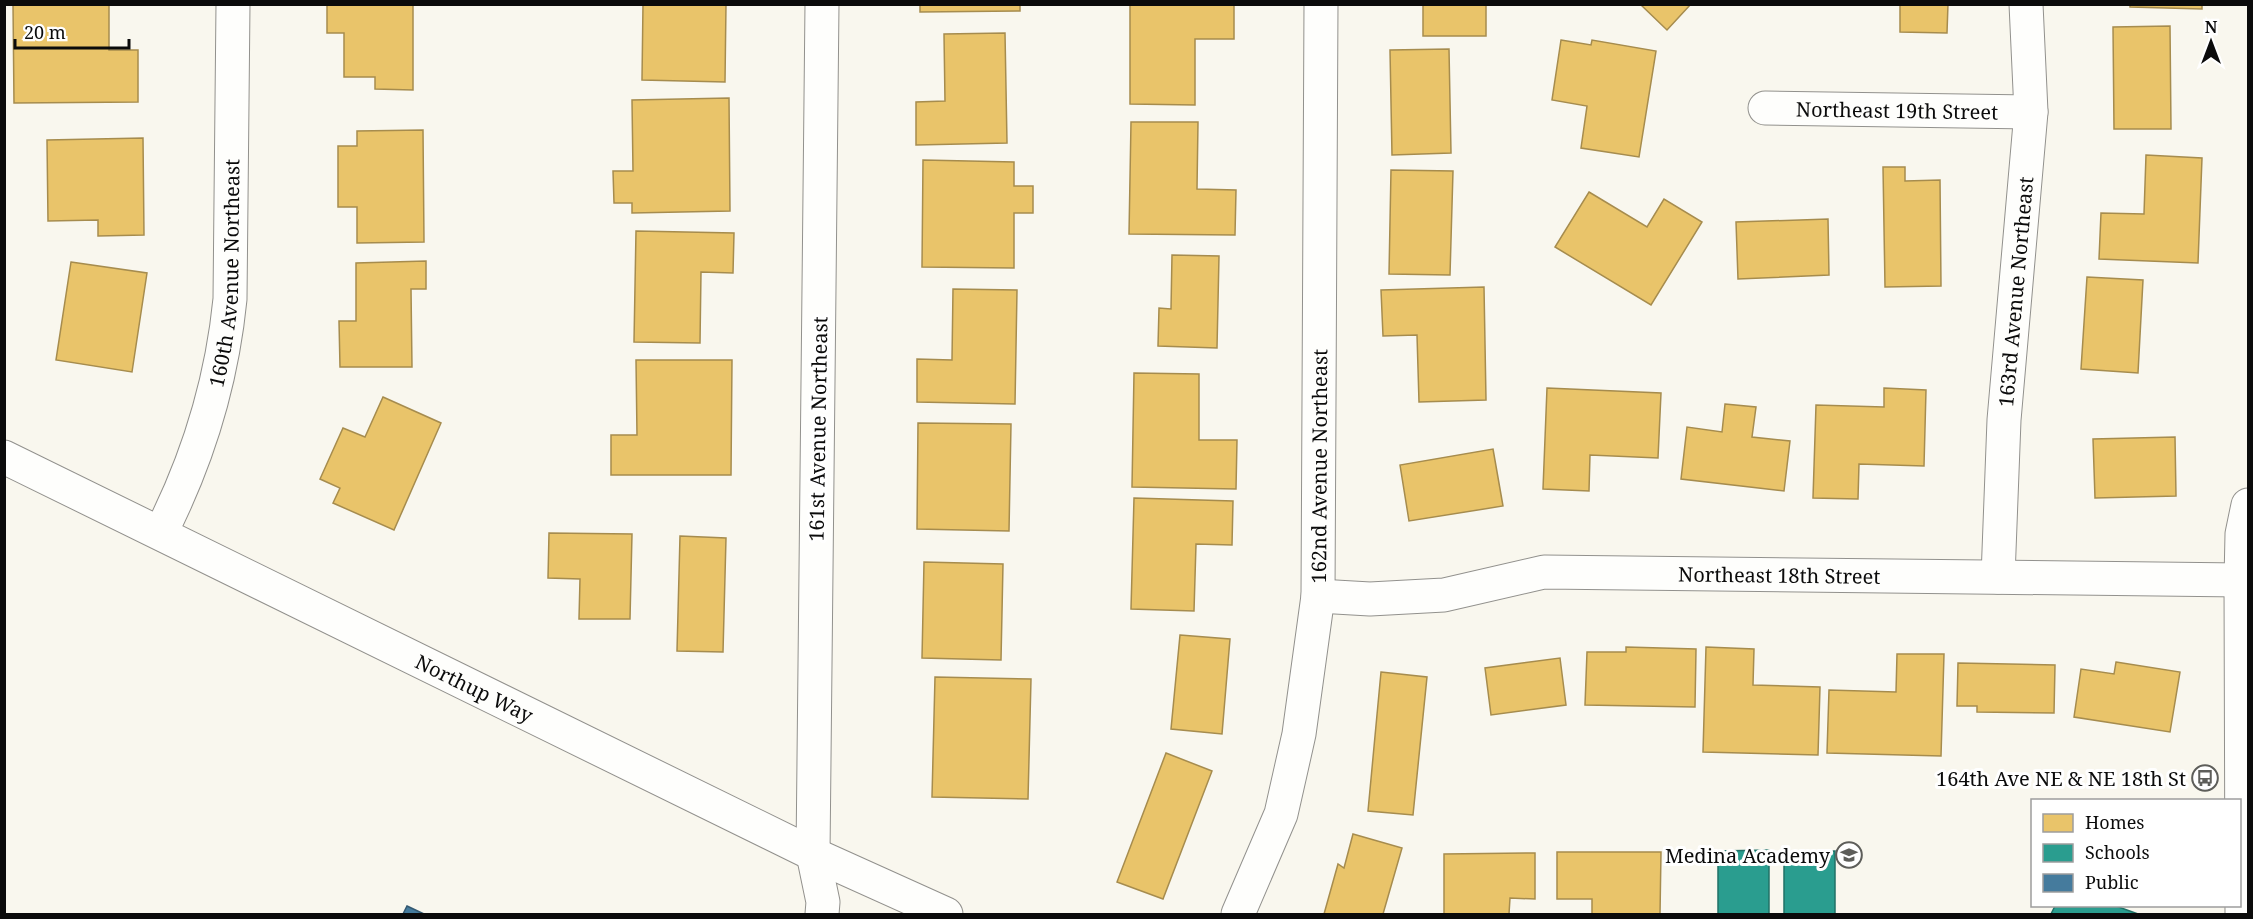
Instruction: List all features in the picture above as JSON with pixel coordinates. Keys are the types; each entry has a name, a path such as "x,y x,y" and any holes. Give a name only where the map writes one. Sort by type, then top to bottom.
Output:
{"street":[{"name":"160th Avenue Northeast","path":"161,532 179,496 212,400 225,347 230,299 233,4"},
{"name":"161st Avenue Northeast","path":"822,4 813,854 823,902 822,915"},
{"name":"162nd Avenue Northeast","path":"1238,915 1281,814 1299,734 1318,596 1321,4"},
{"name":"163rd Avenue Northeast","path":"1998,577 2004,420 2031,112 2026,4"},
{"name":"Northeast 19th Street","path":"1765,108 2031,112"},
{"name":"Northup Way","path":"4,457 161,532 813,854 946,915"},
{"path":"2242,915 2241,580 2242,534 2248,505"},
{"name":"Northeast 18th Street","path":"1318,596 1370,598 1444,595 1544,573 2241,580"}],"building: Homes":[{"path":"13,4 109,4 109,50 138,50 138,102 14,103"},
{"path":"327,4 413,4 413,90 375,89 375,77 344,77 344,33 327,33"},
{"path":"643,4 726,4 725,82 642,80"},
{"path":"920,4 1020,4 1020,11 920,12"},
{"path":"1130,4 1234,4 1234,39 1195,39 1195,105 1130,104"},
{"path":"1423,4 1486,4 1486,36 1423,36"},
{"path":"1640,4 1691,4 1667,30"},
{"path":"1900,4 1948,4 1947,33 1900,32"},
{"path":"2130,4 2202,4 2202,9 2130,7"},
{"path":"2170,26 2171,129 2114,129 2113,27"},
{"path":"1005,33 1007,143 916,145 916,102 945,101 944,34"},
{"path":"1561,40 1591,45 1592,40 1656,51 1639,157 1581,148 1587,106 1552,100"},
{"path":"1449,49 1451,153 1392,155 1390,50"},
{"path":"729,98 730,211 632,213 632,203 614,203 613,171 633,171 632,100"},
{"path":"1131,122 1198,122 1197,189 1236,190 1235,235 1129,234"},
{"path":"423,130 424,242 357,243 357,207 338,207 338,146 357,146 357,131"},
{"path":"143,138 144,235 98,236 98,220 48,221 47,140"},
{"path":"2146,155 2202,158 2198,263 2099,259 2101,213 2144,214"},
{"path":"923,160 1014,162 1014,186 1033,186 1033,213 1014,213 1014,268 922,267"},
{"path":"1883,167 1905,167 1905,181 1940,180 1941,286 1885,287"},
{"path":"1391,170 1453,171 1450,275 1389,274"},
{"path":"1589,192 1647,227 1664,199 1702,222 1651,305 1555,247"},
{"path":"1828,219 1829,275 1738,279 1736,222"},
{"path":"636,231 734,233 733,273 701,272 700,343 634,342"},
{"path":"1172,255 1219,256 1217,348 1158,346 1159,308 1171,309"},
{"path":"426,261 426,289 411,289 412,367 340,367 339,321 356,321 356,263"},
{"path":"71,262 147,273 132,372 56,360"},
{"path":"2087,277 2143,280 2138,373 2081,369"},
{"path":"1484,287 1486,400 1419,402 1417,335 1383,336 1381,290"},
{"path":"953,289 1017,290 1015,404 917,402 917,359 952,360"},
{"path":"636,360 732,360 731,475 611,475 611,435 637,435"},
{"path":"1134,373 1199,374 1199,440 1237,440 1236,489 1132,487"},
{"path":"1547,388 1661,393 1658,458 1590,455 1589,491 1543,489"},
{"path":"1884,388 1926,390 1924,466 1859,464 1858,499 1813,498 1816,405 1884,407"},
{"path":"383,397 441,423 394,530 333,503 340,488 320,479 343,428 365,437"},
{"path":"1725,404 1756,407 1752,437 1790,441 1784,491 1681,479 1687,427 1722,432"},
{"path":"918,423 1011,424 1009,531 917,529"},
{"path":"2175,437 2176,496 2095,498 2093,439"},
{"path":"1493,449 1503,506 1409,521 1400,465"},
{"path":"1134,498 1233,501 1232,545 1196,544 1194,611 1131,609"},
{"path":"549,533 632,534 630,619 579,619 580,579 548,578"},
{"path":"680,536 726,538 723,652 677,651"},
{"path":"924,562 1003,564 1001,660 922,658"},
{"path":"1180,635 1230,639 1222,734 1171,729"},
{"path":"1626,647 1696,649 1695,707 1585,705 1587,652 1626,652"},
{"path":"1706,647 1754,649 1753,685 1820,687 1818,755 1703,752"},
{"path":"1897,654 1944,654 1941,756 1827,753 1829,690 1896,692"},
{"path":"1560,658 1566,705 1491,715 1485,668"},
{"path":"2116,662 2180,672 2170,732 2074,717 2081,669 2114,674"},
{"path":"1958,663 2055,665 2054,713 1977,712 1977,706 1957,706"},
{"path":"1381,672 1427,677 1413,815 1368,811"},
{"path":"935,677 1031,679 1028,799 932,797"},
{"path":"1166,753 1212,771 1163,899 1117,882"},
{"path":"1353,834 1402,848 1383,914 1324,914 1338,864 1344,868"},
{"path":"1557,852 1661,852 1660,914 1592,914 1592,899 1557,899"},
{"path":"1535,853 1535,899 1510,898 1509,914 1444,914 1444,854"}],"building: Schools":[{"path":"1769,850 1769,914 1718,914 1718,851"},
{"path":"1835,851 1835,914 1784,914 1784,852"},
{"path":"2054,907 2119,907 2138,914 2051,914"}],"building: Public":[{"path":"407,906 424,914 403,914"}],"place":[{"name":"164th Ave NE & NE 18th St","path":"2205,778"},
{"name":"Medina Academy","path":"1849,855"}]}
